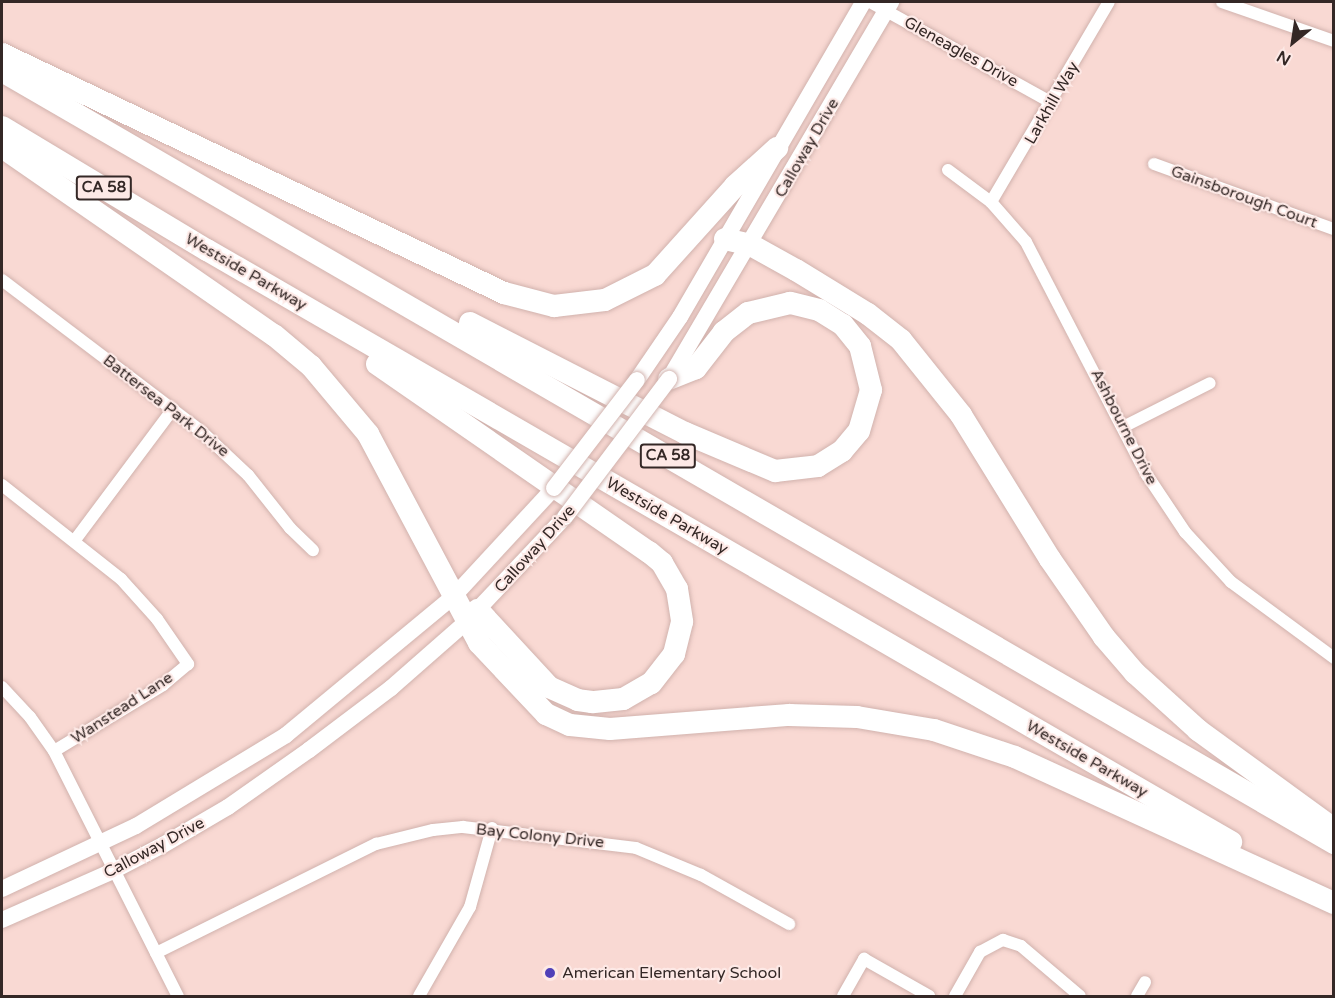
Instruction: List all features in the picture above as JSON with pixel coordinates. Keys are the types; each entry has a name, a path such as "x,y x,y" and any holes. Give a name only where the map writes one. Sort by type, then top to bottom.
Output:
{"highway":[{"path":"2,54 504,293 554,306 605,300 655,275 735,186 777,148"},
{"name":"CA 58","path":"2,71 211,194 489,351 1334,843"},
{"name":"Westside Parkway","path":"2,127 207,250 1334,902"},
{"path":"2,147 274,335 311,366 368,434 454,596 472,616 549,687 578,700 592,702 623,699 651,683 674,654 682,622 677,589 662,563 207,250"},
{"path":"211,194 685,433 763,468 804,470 842,451 859,431 871,390 860,346 843,325 819,310 790,303 748,313 724,332 696,368 669,380"},
{"path":"725,239 751,245 868,314 901,340 954,406 1050,559 1104,637 1135,673 1198,730 1334,829"},
{"path":"472,616 533,704 570,725 610,729 807,715 857,717 934,730 1015,757 1334,902"}],"main road":[{"name":"Calloway Drive","path":"2,889 101,843 201,788 286,735 454,596 541,503 638,380 725,239 863,2"},
{"name":"Calloway Drive","path":"2,920 113,871 228,807 391,688 472,616 536,550 604,468 669,380 751,245 888,6"}],"street":[{"name":"Gleneagles Drive","path":"870,2 888,6 1052,103"},
{"name":"Larkhill Way","path":"991,202 1052,103 1109,2"},
{"path":"1222,2 1334,41"},
{"name":"Gainsborough Court","path":"1154,164 1334,229"},
{"name":"Ashbourne Drive","path":"948,170 991,202 1041,264 1123,427 1167,507 1205,555 1260,606 1334,658"},
{"name":"Battersea Park Drive","path":"2,280 173,409 248,475 290,528 313,550"},
{"path":"1123,427 1210,383"},
{"path":"2,485 75,540 173,409"},
{"name":"Wanstead Lane","path":"54,751 163,685 188,664 140,599 75,540"},
{"path":"2,687 30,717 54,751 178,996"},
{"path":"419,996 470,907 492,828"},
{"name":"Bay Colony Drive","path":"156,953 376,844 433,830 492,828 636,848 700,874 789,924"},
{"path":"955,996 980,952 995,942 1021,946 1080,996"},
{"path":"843,996 864,958 929,996"},
{"path":"1137,996 1145,982"}],"place":[{"name":"American Elementary School","path":"550,973"}]}
